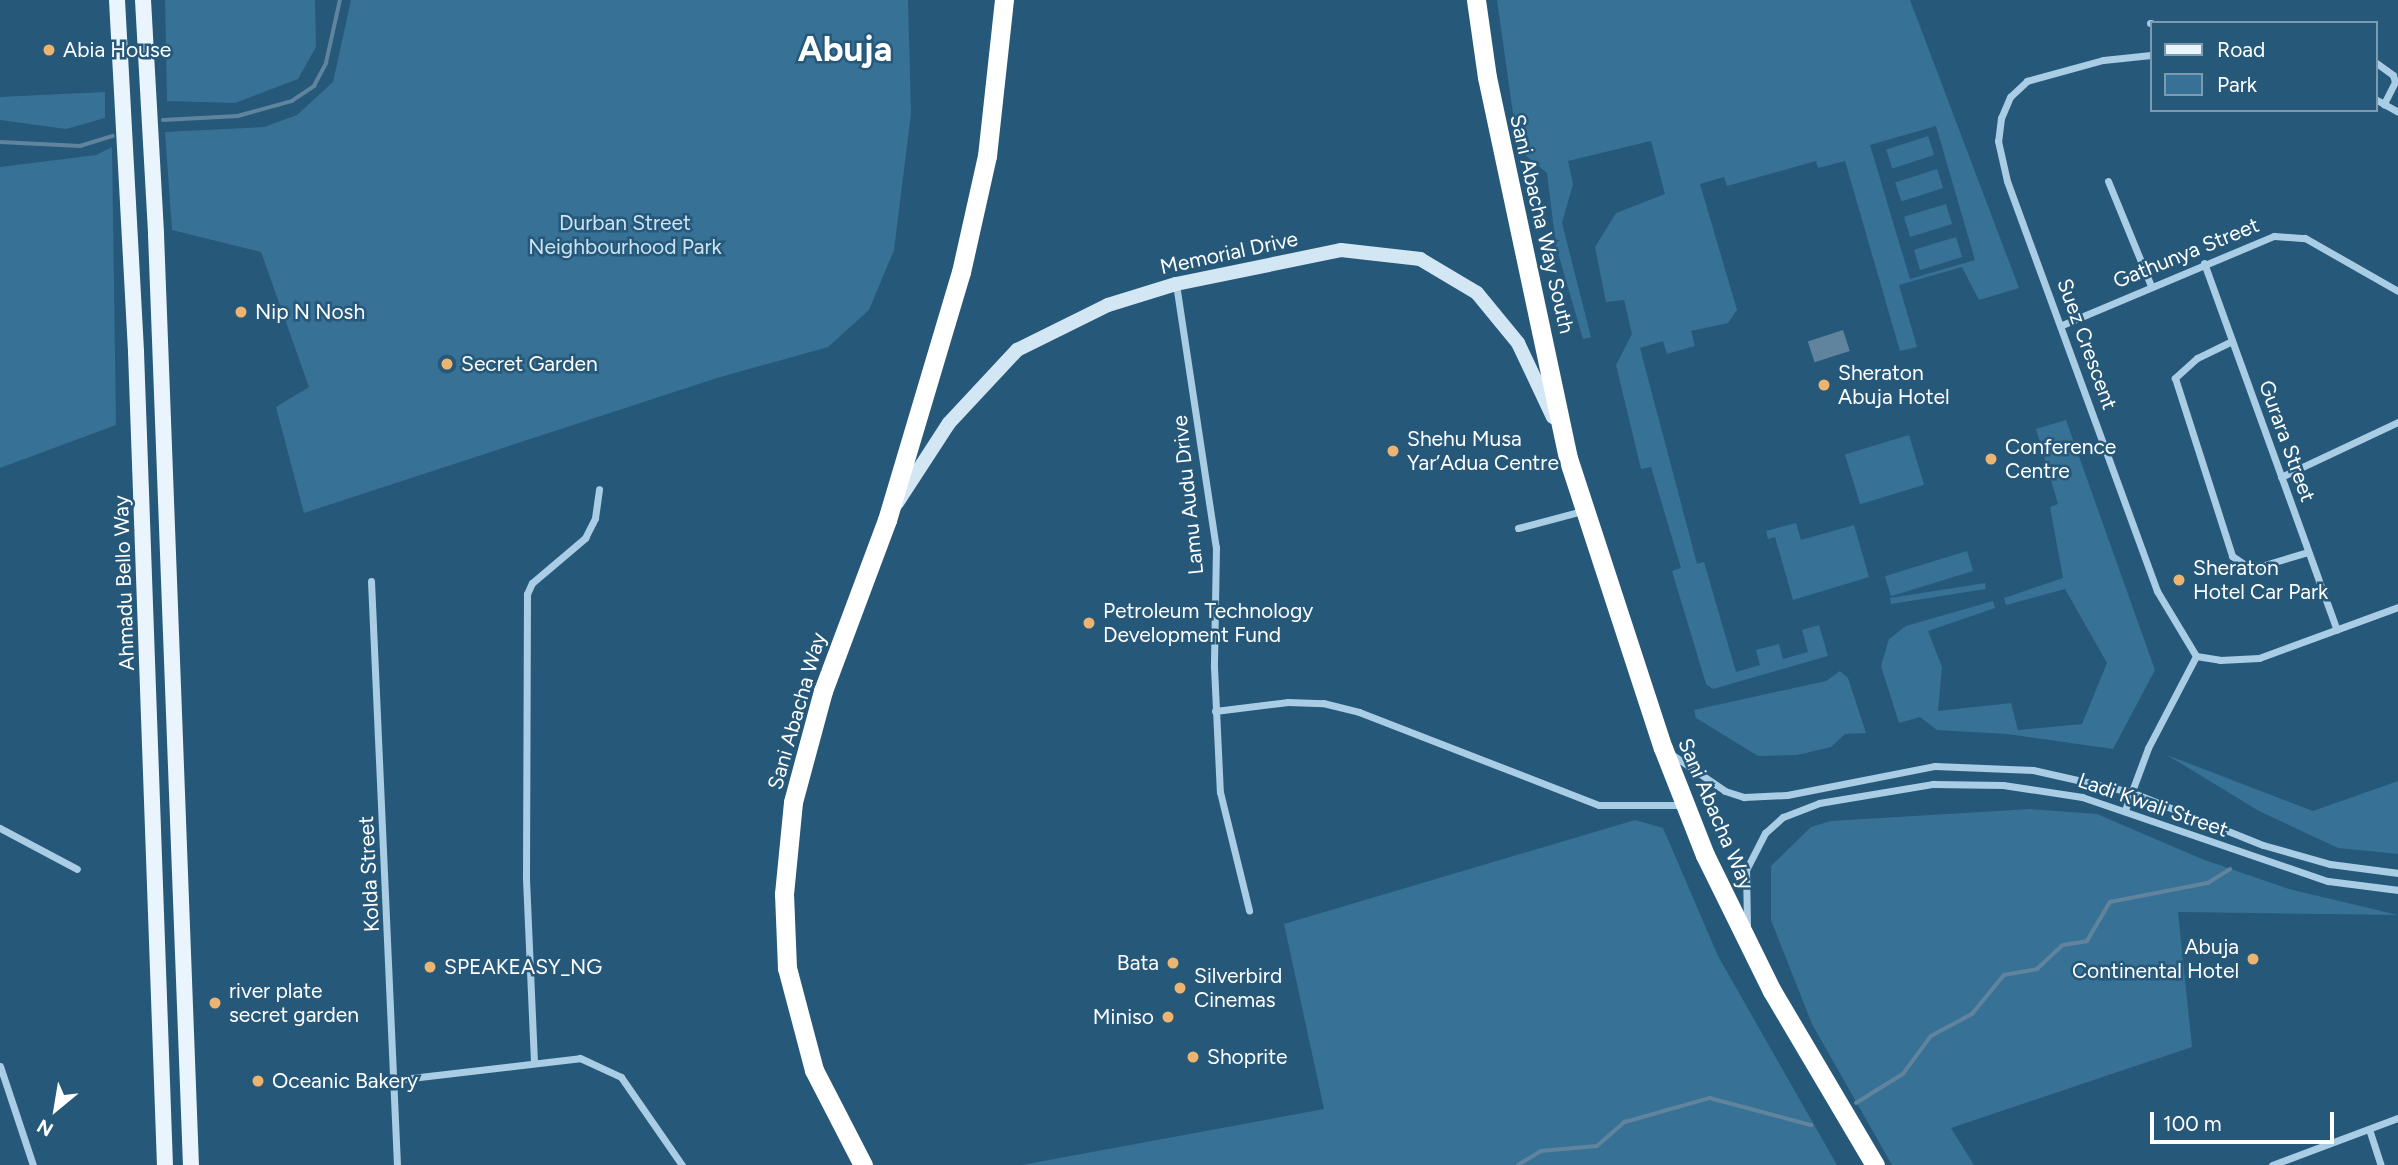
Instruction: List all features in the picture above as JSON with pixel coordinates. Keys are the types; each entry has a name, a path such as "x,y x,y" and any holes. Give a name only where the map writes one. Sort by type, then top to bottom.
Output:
{"highway":[{"name":"Sani Abacha Way","path":"863,1165 814,1070 787,968 784,894 793,802 806,746 887,520 961,272 987,156 1004,0"},
{"name":"Sani Abacha Way South","path":"1476,0 1486,77 1568,458"},
{"name":"Sani Abacha Way","path":"1568,458 1663,748 1686,805 1772,991 1875,1165"}],"main road":[{"name":"Ahmadu Bello Way","path":"117,0 129,201 165,1165"},
{"path":"143,0 155,200 191,1165"}],"street":[{"name":"Suez Crescent","path":"2150,55 2049,72 2027,81 2010,97 2001,118 1998,141 2007,181 2062,325 2157,591 2196,656"},
{"path":"2377,64 2395,82 2384,104"},
{"path":"2377,100 2398,112"},
{"path":"2108,181 2151,286"},
{"name":"Gathunya Street","path":"2062,325 2203,263 2274,236 2305,238 2398,291"},
{"name":"Memorial Drive","path":"887,520 949,423 1017,350 1108,305 1175,284 1341,250 1420,259 1458,279 1497,312 1542,389 1568,458"},
{"name":"Gurara Street","path":"2203,263 2337,630"},
{"name":"Lamu Audu Drive","path":"1175,284 1216,547 1215,711 1220,792 1249,910"},
{"path":"2232,341 2181,368 2175,378 2232,556 2251,569 2279,564 2308,552"},
{"path":"2281,477 2398,422"},
{"path":"534,1062 526,877 527,594 533,583 585,538 595,518 599,489"},
{"path":"1518,528 1584,510"},
{"name":"Kolda Street","path":"371,581 397,1165"},
{"path":"2125,810 2148,748 2196,656 2259,658 2398,607"},
{"path":"1215,711 1288,702 1322,703 1359,712 1599,805 1686,805"},
{"name":"Ladi Kwali Street","path":"1663,748 1697,774 1744,797 1787,794 1884,772 1963,764 2033,770 2131,792 2263,845 2330,864 2398,873"},
{"name":"Ladi Kwali Street","path":"1749,943 1746,870 1765,833 1793,811 1887,789 1960,783 2054,792 2125,810 2317,878 2398,890"},
{"path":"0,828 77,869"},
{"path":"394,1080 580,1058 621,1077 682,1165"},
{"path":"0,1066 33,1165"},
{"path":"2272,1165 2398,1118"},
{"path":"2369,1129 2381,1165"}],"green space":[{"path":"165,0 315,0 316,47 298,79 235,103 167,101"},
{"name":"Durban Street Neighbourhood Park","path":"351,0 908,0 911,114 894,250 869,310 828,347 717,378 304,513 276,407 309,387 261,252 172,230 165,132 264,127 297,115 333,82"},
{"path":"1497,0 1910,0 2019,288 1979,300 1962,267 1899,285 1917,347 1900,351 1845,161 1818,168 1816,161 1727,186 1724,177 1700,184 1737,310 1728,323 1691,331 1695,346 1667,354 1663,341 1640,348 1697,564 1704,562 1736,672 1760,665 1756,650 1779,644 1783,659 1808,652 1802,630 1819,625 1828,656 1713,689 1706,684 1672,571 1681,568 1651,467 1641,469 1616,365 1632,334 1624,300 1606,302 1595,247 1616,213 1665,194 1651,141 1568,161 1573,184 1562,223 1591,337 1583,339 1556,246 1547,173 1518,149","holes":["1936,126 1975,260 1910,279 1870,145"]},
{"path":"105,92 105,118 66,129 0,120 0,97"},
{"path":"1928,136 1934,155 1892,169 1886,150"},
{"path":"112,147 116,425 0,468 0,167 96,155"},
{"path":"1937,169 1943,188 1901,202 1895,183"},
{"path":"1946,204 1952,224 1910,237 1904,217"},
{"path":"1956,237 1962,257 1920,270 1914,250"},
{"path":"2066,420 2155,670 2113,749 2007,734 1937,730 1920,717 1899,723 1881,666 1889,639 1906,626 1993,601 1995,608 1928,631 1942,667 1938,711 2011,703 2018,730 2082,724 2107,663 2065,589 2006,605 2004,598 2063,578 2050,507 2058,504 2036,429"},
{"path":"1909,435 1924,485 1860,504 1845,455"},
{"path":"1796,523 1801,540 1854,525 1869,577 1793,600 1775,537 1768,539 1766,531"},
{"path":"1967,551 1973,571 1891,596 1885,576"},
{"path":"1985,583 1986,589 1891,604 1890,598"},
{"path":"1840,671 1848,678 1866,733 1845,734 1831,747 1797,755 1758,756 1696,718 1694,710 1826,681"},
{"path":"2167,755 2313,811 2398,781 2398,854 2338,848 2259,811"},
{"path":"2030,809 2097,814 2202,859 2289,889 2398,915 2178,912 2192,1047 1951,1128 1974,1165 1892,1165 1812,1024 1771,920 1771,866 1811,827 1831,821"},
{"path":"1635,820 1663,828 1718,956 1837,1165 1022,1165 1324,1109 1284,924"}],"shaded area":[{"path":"1843,330 1850,351 1815,362 1808,341"}],"waterway":[{"path":"163,120 238,116 292,101 314,86 326,63 340,0"},
{"path":"0,142 80,146 112,136"},
{"path":"1856,1103 1903,1074 1931,1036 1972,1014 2004,975 2037,969 2063,945 2087,941 2110,902 2208,883 2230,869"},
{"path":"1518,1165 1541,1151 1597,1146 1625,1122 1710,1098 1811,1125"}],"place":[{"name":"Abia House","path":"49,50"},
{"name":"Nip N Nosh","path":"241,312"},
{"name":"Secret Garden","path":"447,364"},
{"name":"Sheraton Abuja Hotel","path":"1824,385"},
{"name":"Shehu Musa Yar’Adua Centre","path":"1393,451"},
{"name":"Conference Centre","path":"1991,459"},
{"name":"Sheraton Hotel Car Park","path":"2179,580"},
{"name":"Petroleum Technology Development Fund","path":"1089,623"},
{"name":"Abuja Continental Hotel","path":"2253,959"},
{"name":"Bata","path":"1173,963"},
{"name":"SPEAKEASY_NG","path":"430,967"},
{"name":"Silverbird Cinemas","path":"1180,988"},
{"name":"river plate secret garden","path":"215,1003"},
{"name":"Miniso","path":"1168,1017"},
{"name":"Shoprite","path":"1193,1057"},
{"name":"Oceanic Bakery","path":"258,1081"}],"district":[{"name":"Abuja","path":"845,49"}]}
